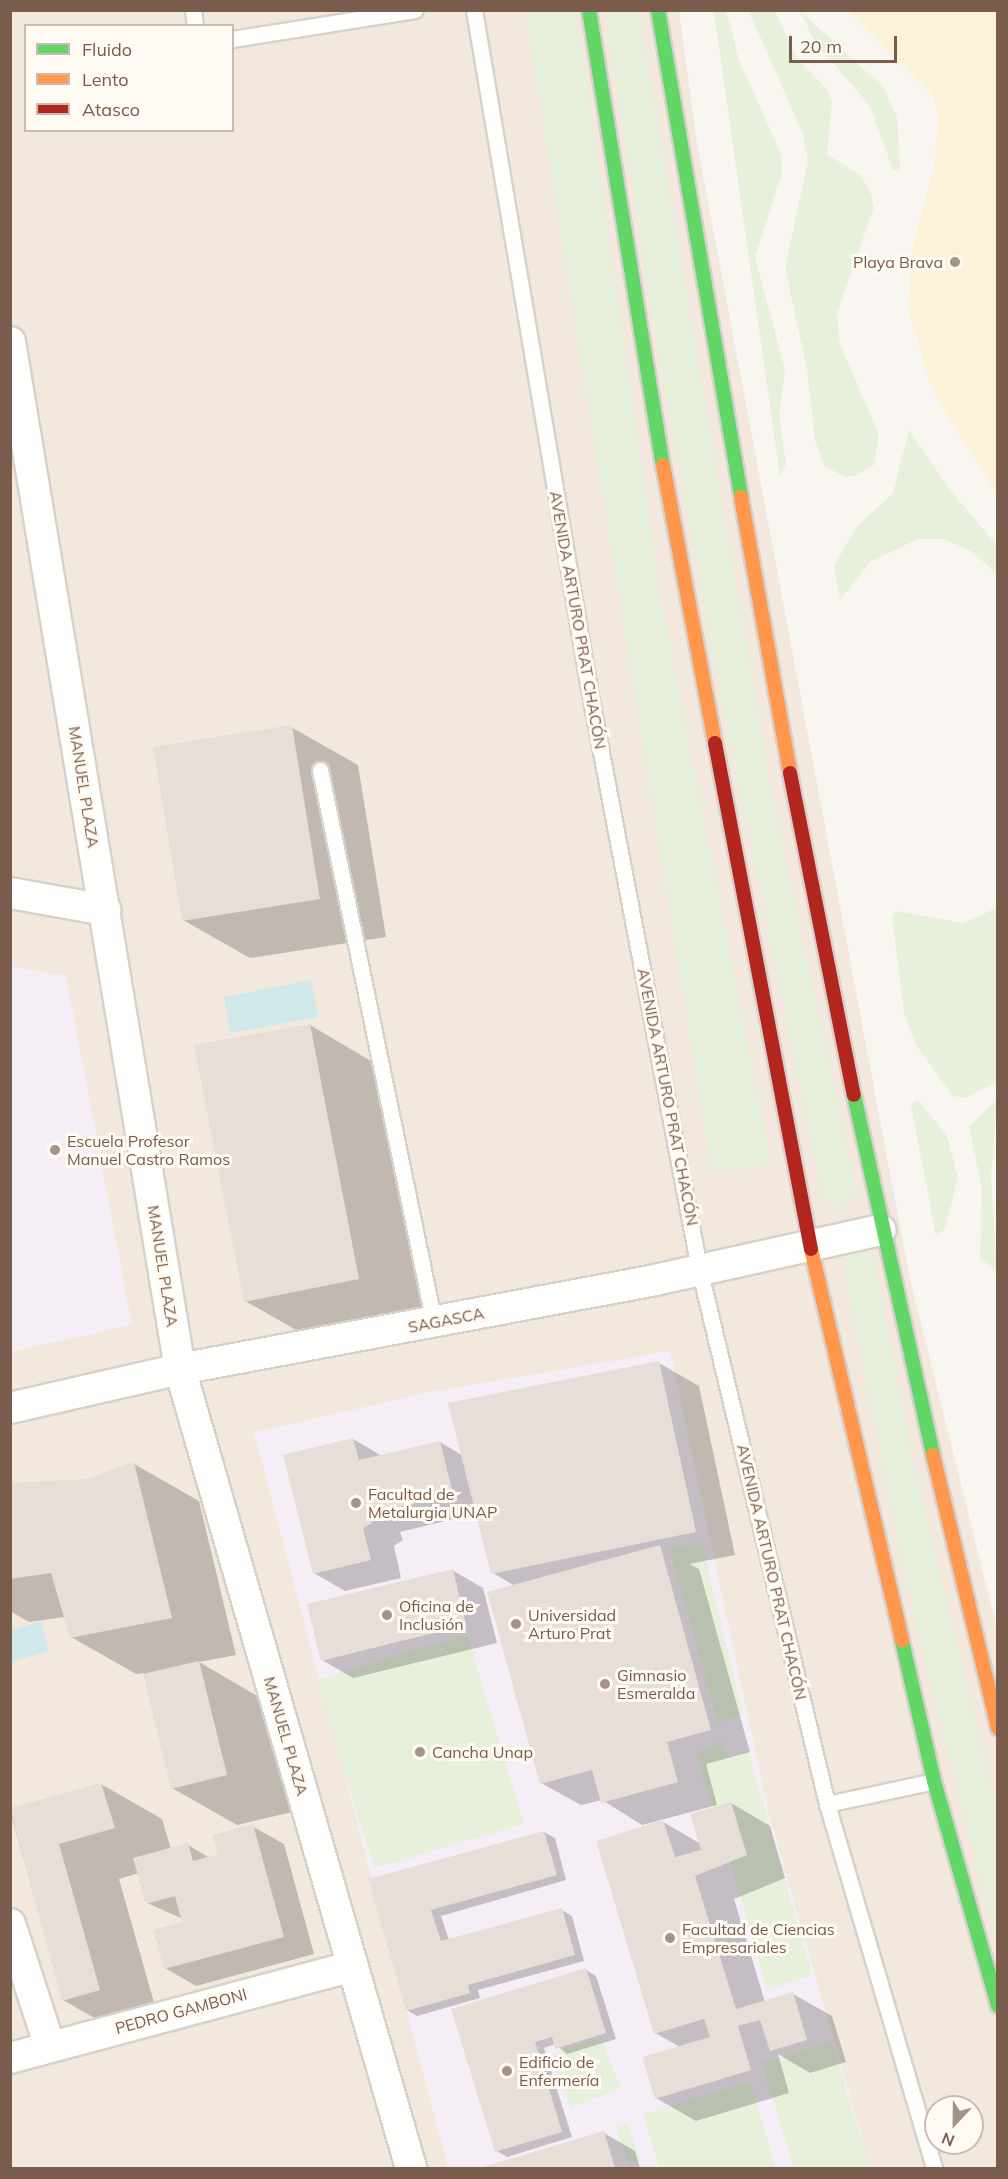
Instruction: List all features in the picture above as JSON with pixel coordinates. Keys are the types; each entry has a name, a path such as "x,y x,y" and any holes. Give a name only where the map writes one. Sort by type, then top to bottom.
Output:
{"main road":[{"path":"589,10 664,474 810,1243 934,1781 998,2006"},
{"path":"658,10 722,411 881,1230 998,1728"}],"street":[{"name":"MANUEL PLAZA","path":"10,342 23,494 105,910 180,1369 411,2169"},
{"path":"10,893 105,910"},
{"name":"SAGASCA","path":"10,1408 180,1369 434,1323 881,1230"},
{"path":"10,1924 50,2047"},
{"name":"PEDRO GAMBONI","path":"10,2058 353,1966"}],"lane":[{"path":"234,39 415,10"},
{"name":"AVENIDA ARTURO PRAT CHACÓN","path":"474,10 589,689 699,1268 827,1804 934,2169"},
{"path":"320,770 434,1323"},
{"path":"827,1804 934,1781"}],"shaded area":[{"path":"11,11 679,11 697,143 909,1275 997,1629 997,2168 11,2168"},
{"name":"Escuela Profesor Manuel Castro Ramos","path":"11,966 66,976 132,1325 11,1352"},
{"name":"Universidad Arturo Prat","path":"670,1351 769,1815 871,2168 448,2168 254,1432 435,1391"}],"green space":[{"path":"525,11 576,11 661,600 771,1164 712,1173"},
{"path":"605,11 638,11 773,801 855,1185 855,1195 839,1208 823,1199 722,702 656,338"},
{"path":"714,11 726,11 739,60 781,154 782,173 755,257 785,370 779,416 786,464 780,477"},
{"path":"749,11 775,11 796,57 826,88 832,103 827,154 860,175 870,191 874,207 837,313 840,345 879,434 874,465 855,476 844,477 824,465 815,441 807,368 785,268 808,161 802,132"},
{"path":"800,11 884,88 897,118 900,171 893,170 870,106 815,42"},
{"path":"909,430 948,487 997,546 997,574 970,550 943,539 918,539 871,561 840,600 834,566 855,529 893,493"},
{"path":"997,908 997,1082 965,1098 953,1096 916,1045 904,1013 892,916 896,911 963,923"},
{"path":"917,1099 947,1136 958,1178 945,1229 936,1236 911,1105"},
{"path":"997,1100 991,1178 997,1272 980,1258 982,1188 969,1127"},
{"path":"862,1251 873,1256 912,1458 997,1815 997,1944 905,1578 843,1263 852,1252"},
{"path":"702,1542 742,1714 718,1723 670,1548"},
{"name":"Cancha Unap","path":"467,1635 524,1824 374,1868 316,1680"},
{"path":"721,1741 729,1757 748,1751 812,1975 767,1989 730,1860 746,1855 731,1802 712,1807 697,1755"},
{"path":"601,2038 621,2088 571,2108 550,2055"},
{"path":"831,2041 871,2168 794,2168 762,2063"},
{"path":"750,2082 776,2168 659,2168 643,2114"},
{"path":"628,2123 641,2163 629,2165 615,2126"}],"sand":[{"name":"Playa Brava","path":"848,11 997,11 997,495 932,390 908,307 913,246 934,167 939,117 934,97"}],"water":[{"path":"311,980 318,1017 231,1033 224,997"},
{"path":"41,1621 49,1651 11,1662 11,1630"}],"building":[{"path":"292,725 320,899 182,921 153,747"},
{"path":"310,1024 359,1279 244,1302 194,1045"},
{"path":"659,1361 696,1532 491,1574 448,1403"},
{"name":"Facultad de Metalurgia UNAP","path":"353,1438 359,1460 440,1441 453,1494 370,1514 372,1523 363,1528 371,1560 313,1574 283,1455"},
{"path":"134,1462 172,1618 70,1638 51,1573 10,1579 10,1483 87,1479"},
{"name":"Gimnasio Esmeralda","path":"660,1545 711,1730 667,1742 678,1782 601,1803 592,1770 540,1784 487,1592"},
{"name":"Oficina de Inclusión","path":"453,1569 466,1625 321,1661 307,1604"},
{"path":"199,1661 227,1775 171,1789 143,1674"},
{"path":"101,1783 115,1828 59,1844 100,1990 62,2001 10,1808"},
{"name":"Facultad de Ciencias Empresariales","path":"731,1802 747,1855 695,1876 736,2009 793,1992 807,2040 770,2051 760,2020 738,2026 751,2070 655,2099 642,2057 710,2037 704,2019 654,2034 596,1841 663,1820 675,1857 701,1850 690,1814"},
{"path":"253,1824 284,1937 164,1969 153,1930 182,1922 175,1896 146,1904 133,1858 188,1843 193,1861 218,1854 213,1835"},
{"path":"544,1831 557,1875 431,1910 441,1941 562,1908 575,1955 468,1985 470,1993 406,2011 368,1879"},
{"name":"Edificio de Enfermería","path":"586,1968 606,2033 555,2049 552,2037 535,2042 562,2132 495,2152 451,2009"},
{"path":"604,2131 615,2168 479,2168 493,2164"}],"traffic: fast":[{"path":"589,10 663,465"},
{"path":"658,10 741,497"},
{"path":"854,1095 933,1455"},
{"path":"902,1641 934,1781 998,2006"}],"traffic: slow":[{"path":"663,465 715,743"},
{"path":"741,497 790,773"},
{"path":"811,1249 902,1641"},
{"path":"933,1455 998,1728"}],"traffic: jam":[{"path":"715,743 811,1249"},
{"path":"790,773 854,1095"}],"place":[{"name":"Playa Brava","path":"955,262"},
{"name":"Escuela Profesor Manuel Castro Ramos","path":"55,1150"},
{"name":"Facultad de Metalurgia UNAP","path":"356,1503"},
{"name":"Oficina de Inclusión","path":"387,1615"},
{"name":"Universidad Arturo Prat","path":"516,1624"},
{"name":"Gimnasio Esmeralda","path":"605,1684"},
{"name":"Cancha Unap","path":"420,1752"},
{"name":"Facultad de Ciencias Empresariales","path":"670,1938"},
{"name":"Edificio de Enfermería","path":"507,2071"}]}
